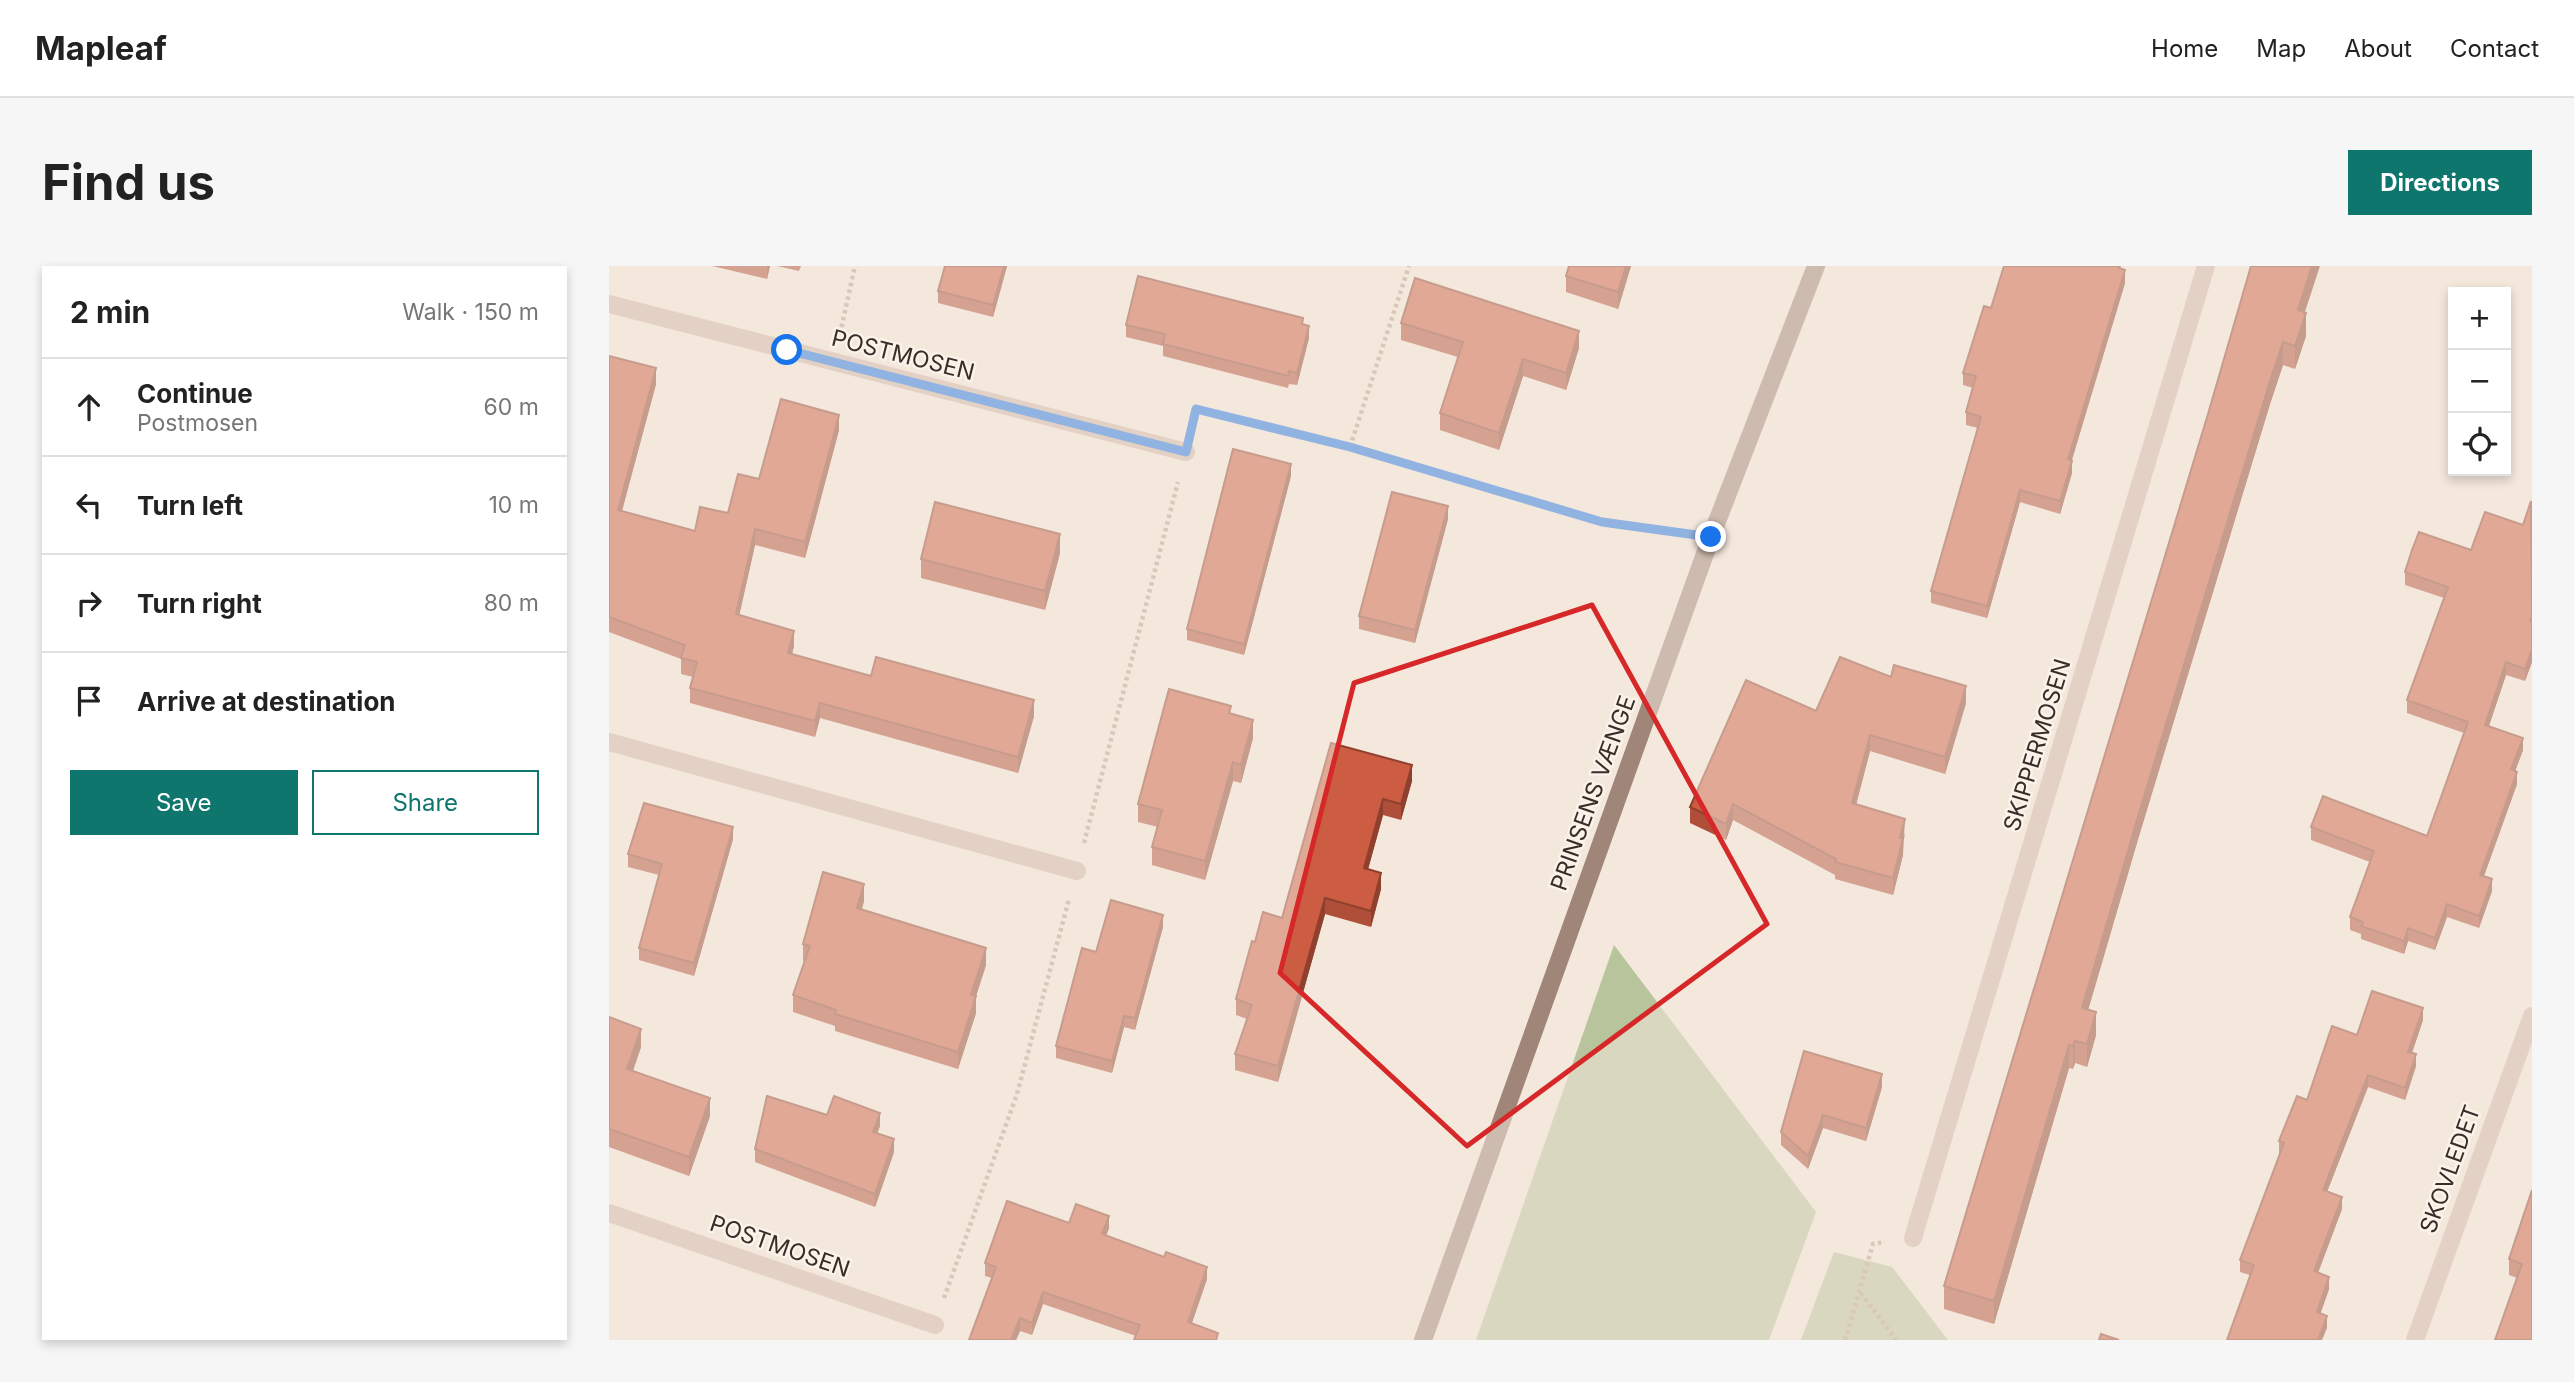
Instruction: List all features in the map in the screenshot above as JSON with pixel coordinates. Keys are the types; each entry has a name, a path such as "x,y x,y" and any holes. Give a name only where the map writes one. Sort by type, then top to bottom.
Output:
{"street":[{"name":"PRINSENS VÆNGE","path":"1423,1340 1711,537 1816,266"},
{"name":"SKIPPERMOSEN","path":"1913,1238 2207,266"},
{"name":"POSTMOSEN","path":"609,304 1186,452"},
{"path":"609,742 1077,871"},
{"name":"SKOVLEDET","path":"2415,1340 2532,1016"},
{"name":"POSTMOSEN","path":"609,1213 935,1325"}],"path":[{"path":"834,362 855,266"},
{"path":"1350,447 1409,266"},
{"path":"1186,452 1196,409 1350,447 1602,522 1711,537"},
{"path":"1845,1340 1874,1244 1913,1238"},
{"path":"1860,1292 1896,1340"}],"highlighted area":[{"path":"1592,605 1767,924 1467,1146 1280,973 1354,683"}],"green space":[{"path":"1614,945 1816,1212 1769,1340 1476,1340"},
{"path":"1834,1252 1892,1267 1948,1340 1801,1340"}],"building":[{"path":"945,266 1004,266 993,305 938,291"},
{"path":"1569,266 1626,266 1618,292 1566,276"},
{"path":"2004,266 2120,266 2119,268 2125,270 2068,459 2072,461 2060,501 2020,490 1987,606 1931,591 1981,417 1966,412 1976,376 1963,373 1984,306 1991,308"},
{"path":"2251,266 2312,266 2298,310 2306,313 2295,346 2283,342 2270,381 2082,1008 2096,1012 2087,1044 2075,1041 2073,1046 2069,1045 1994,1301 1944,1286"},
{"path":"1138,276 1303,318 1302,324 1309,326 1297,373 1289,371 1288,376 1163,344 1165,334 1126,325"},
{"path":"1415,278 1579,331 1566,373 1523,359 1499,433 1440,413 1463,342 1401,323"},
{"path":"609,356 656,368 618,510 695,531 700,507 728,513 738,474 759,479 781,399 839,415 805,542 755,529 736,614 794,631 788,653 871,676 876,657 1034,700 1018,757 820,703 815,721 690,688 697,662 681,658 685,645 609,617"},
{"path":"1233,449 1291,464 1244,644 1187,629"},
{"path":"1392,492 1448,506 1415,630 1359,616"},
{"path":"2531,501 2532,649 2525,669 2506,662 2485,725 2523,738 2511,769 2517,772 2480,875 2492,879 2479,916 2447,904 2435,938 2408,928 2404,941 2361,926 2363,922 2350,917 2374,851 2311,827 2323,796 2427,836 2468,722 2407,700 2448,587 2405,572 2419,532 2471,550 2485,512 2523,525"},
{"path":"935,502 1060,534 1045,591 921,559"},
{"path":"1840,657 1891,677 1894,665 1966,686 1945,757 1870,735 1852,803 1905,819 1893,878 1835,862 1836,859 1733,804 1726,824 1690,807 1746,680 1816,711"},
{"path":"1169,689 1231,706 1229,713 1253,720 1241,765 1233,762 1205,861 1152,847 1162,810 1138,804"},
{"path":"1331,743 1412,765 1401,804 1383,799 1364,868 1381,873 1371,911 1325,898 1278,1066 1235,1054 1252,1005 1236,999 1263,912 1282,918"},
{"path":"644,803 733,827 694,963 639,948 662,864 628,854"},
{"path":"823,872 864,884 857,908 986,948 971,995 976,996 958,1052 835,1014 836,1010 793,995 810,946 803,944"},
{"path":"1111,900 1163,915 1135,1018 1124,1016 1112,1061 1056,1046 1082,948 1096,952"},
{"path":"2372,991 2423,1008 2408,1052 2416,1054 2405,1088 2368,1075 2323,1190 2342,1197 2314,1271 2329,1277 2317,1312 2327,1316 2318,1340 2227,1340 2254,1265 2240,1260 2284,1143 2279,1141 2297,1096 2307,1100 2332,1026 2357,1035"},
{"path":"609,1017 641,1029 627,1069 710,1098 689,1157 609,1129"},
{"path":"1804,1051 1882,1074 1866,1128 1823,1115 1808,1156 1781,1132"},
{"path":"767,1096 827,1115 834,1096 880,1113 873,1132 894,1139 875,1194 755,1149"},
{"path":"2532,1190 2532,1340 2495,1340 2522,1264 2509,1259"},
{"path":"1007,1201 1069,1223 1076,1204 1109,1216 1102,1234 1164,1257 1166,1252 1207,1267 1188,1322 1218,1333 1216,1340 1134,1340 1140,1325 1043,1292 1032,1323 1020,1318 1011,1340 969,1340 996,1267 985,1263"},
{"path":"2101,1334 2119,1340 2099,1340"}],"route":[{"path":"787,350 1186,452 1196,409 1350,447 1602,522 1711,537"}]}
